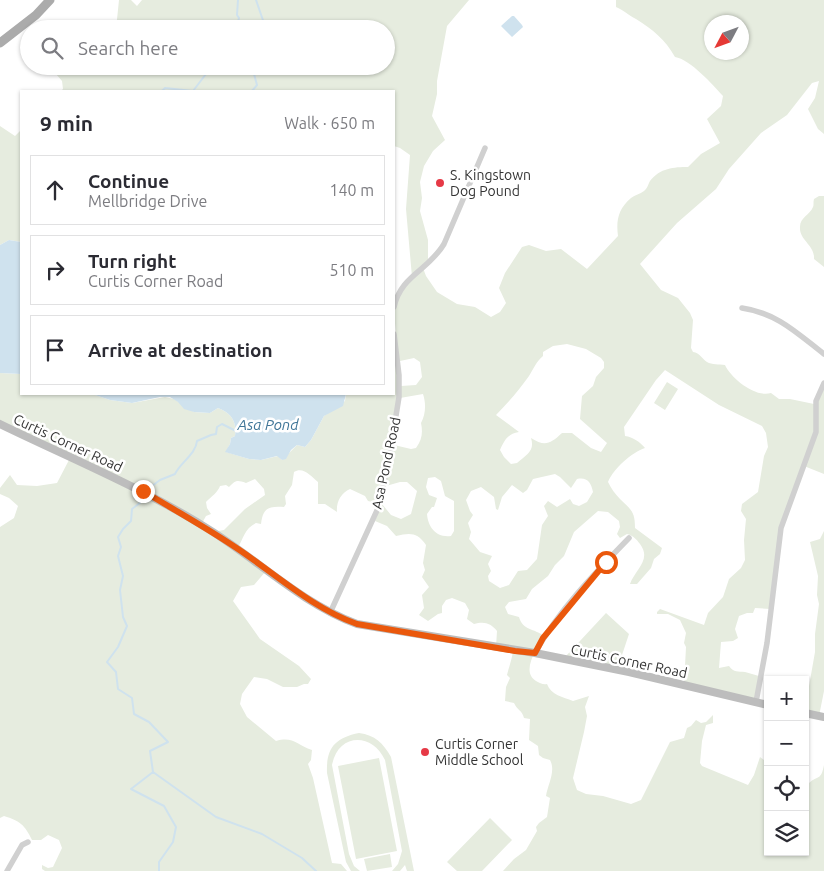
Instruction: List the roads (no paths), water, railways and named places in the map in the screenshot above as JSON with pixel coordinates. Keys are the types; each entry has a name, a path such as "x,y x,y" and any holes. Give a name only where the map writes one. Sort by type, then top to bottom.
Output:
{"main road":[{"path":"30,20 50,0"},
{"path":"0,43 20,27"}],"street":[{"path":"395,304 402,287 437,255 485,148"},
{"path":"742,308 762,312 777,319 824,354"},
{"name":"Asa Pond Road","path":"330,613 379,506 399,396 399,375 395,342"},
{"path":"756,702 766,643 781,528 816,432 816,402 824,383"},
{"name":"Curtis Corner Road","path":"0,424 143,491 212,532 279,580 330,613 357,624 535,653 629,672 764,703"},
{"path":"535,653 543,638 570,604 629,538"},
{"path":"809,714 824,717"},
{"path":"7,871 22,845 28,842"}],"water":[{"path":"512,16 523,27 512,37 501,26"},
{"path":"9,240 20,242 20,374 0,373 0,245"},
{"name":"Asa Pond","path":"95,395 346,395 343,406 324,416 305,447 297,445 291,450 286,459 282,460 277,456 261,460 249,459 225,452 231,438 235,436 235,426 230,415 218,408 210,413 194,412 184,409 170,397 160,397 132,403 110,400"}],"waterway":[{"path":"238,0 238,20"},
{"path":"256,0 263,20"},
{"path":"194,90 205,75"},
{"path":"253,90 257,85 254,75"},
{"path":"163,90 165,88 184,90"},
{"path":"148,489 160,480 175,474 194,450 197,441 216,434 217,427 222,424 236,431"},
{"path":"141,502 132,509 131,521 118,537 121,547 118,556 123,576 120,590 123,617 127,626 118,647 107,662 116,672 118,689 132,698 134,714 149,722 168,742 150,751 153,772 216,817 262,834 302,858 316,871"},
{"path":"153,772 131,789 164,806 176,827 173,842 159,862 159,871"}],"place":[{"name":"S. Kingstown Dog Pound","path":"440,183"},
{"name":"Curtis Corner Middle School","path":"425,752"}]}
